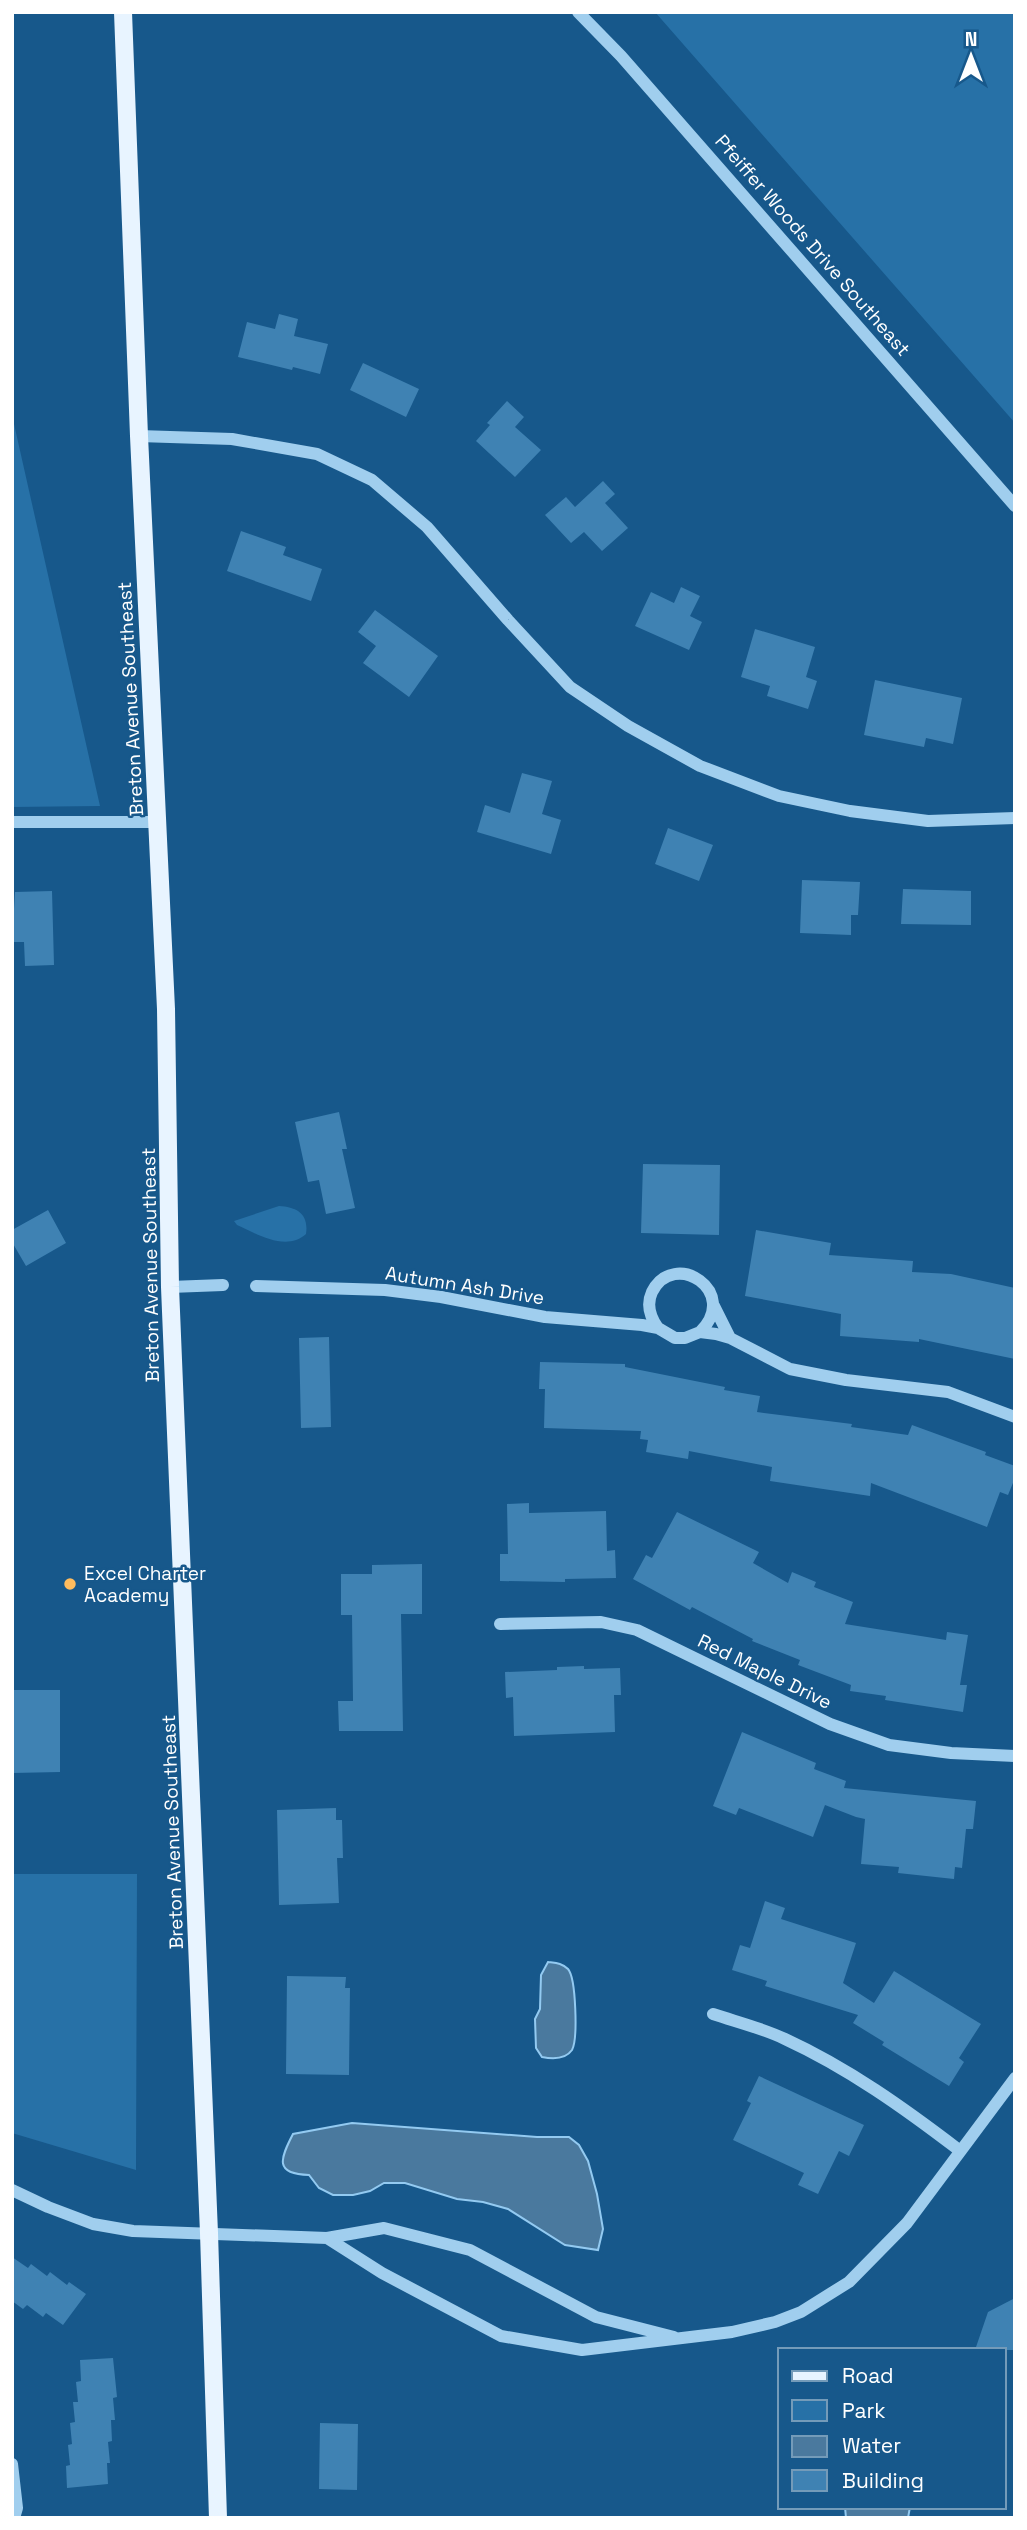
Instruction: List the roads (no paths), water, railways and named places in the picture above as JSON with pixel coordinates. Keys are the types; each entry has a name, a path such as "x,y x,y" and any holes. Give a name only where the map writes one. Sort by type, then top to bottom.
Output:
{"main road":[{"name":"Breton Avenue Southeast","path":"123,12 139,436 166,1009 170,1287 209,2233 218,2518"}],"street":[{"name":"Pfeiffer Woods Drive Southeast","path":"578,12 621,56 1015,506"},
{"path":"139,436 232,439 317,454 372,480 427,527 508,621 570,687 628,726 700,766 779,796 850,811 928,821 1015,818"},
{"path":"12,822 156,822"},
{"path":"658,1328 649,1308 654,1289 661,1281 680,1274 699,1279 712,1295 712,1315 700,1332"},
{"path":"170,1287 223,1285"},
{"name":"Autumn Ash Drive","path":"256,1286 385,1290 441,1297 545,1317 658,1328 675,1338 685,1338 700,1332 730,1338 790,1369 846,1380 948,1392 1015,1417"},
{"path":"713,1305 730,1338"},
{"path":"626,1323 649,1308"},
{"name":"Red Maple Drive","path":"500,1624 601,1622 637,1630 830,1724 889,1745 951,1753 1015,1756"},
{"path":"713,2014 782,2038 838,2065 899,2105 959,2150"},
{"path":"327,2238 382,2273 500,2336 582,2350 732,2332 775,2322 801,2312 849,2282 907,2222 1015,2078"},
{"path":"12,2190 93,2224 161,2233 327,2238 384,2228 470,2250 596,2317 684,2339"},
{"path":"12,2464 16,2508 14,2518"}],"water":[{"path":"548,1962 561,1964 568,1969 574,1996 574,2044 566,2056 558,2058 542,2057 536,2048 535,2019 540,2009 541,1975"},
{"path":"352,2123 569,2137 579,2145 588,2161 597,2194 603,2229 598,2250 565,2245 508,2209 483,2202 457,2199 405,2183 384,2183 370,2191 353,2195 333,2195 319,2188 309,2175 290,2172 285,2168 283,2158 293,2134"},
{"path":"845,2509 910,2509 908,2518 846,2518"}],"place":[{"name":"Excel Charter Academy","path":"70,1584"}]}
